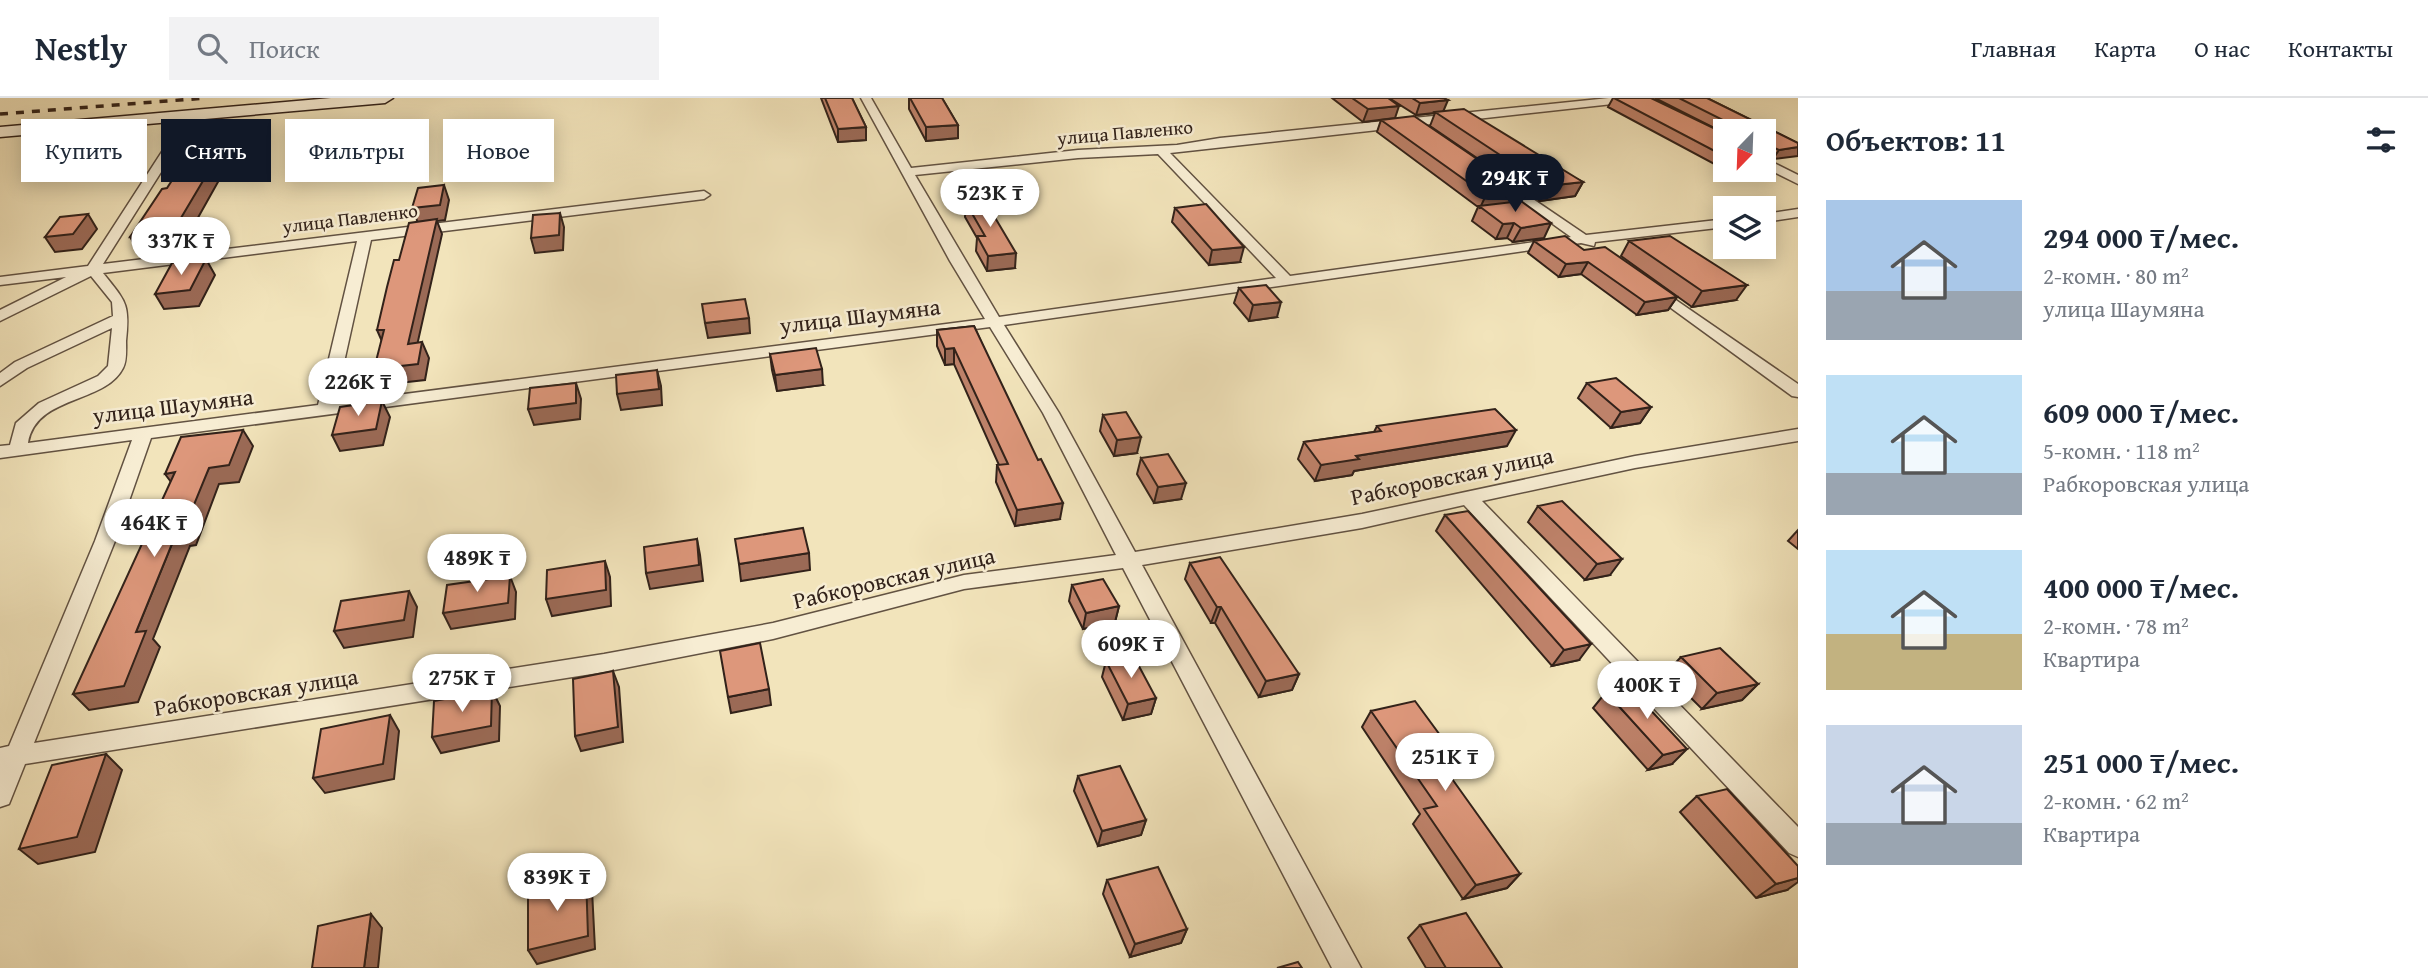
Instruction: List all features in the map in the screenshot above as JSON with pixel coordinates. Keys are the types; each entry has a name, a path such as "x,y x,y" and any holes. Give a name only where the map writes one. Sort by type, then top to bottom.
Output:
{"main road":[{"path":"0,132 384,98"}],"street":[{"path":"866,98 906,172 1051,413 1348,968"},
{"path":"1640,98 1653,104"},
{"name":"улица Павленко","path":"906,172 1079,154 1161,151 1640,98"},
{"path":"1395,110 1436,138"},
{"path":"0,316 93,269 191,115"},
{"path":"1161,151 1287,281"},
{"path":"1776,168 1798,180"},
{"path":"1494,177 1605,255"},
{"name":"улица Павленко","path":"0,281 704,195"},
{"path":"1776,216 1798,213"},
{"name":"улица Шаумяна","path":"0,452 995,322 1583,239 1713,224"},
{"path":"325,410 365,235"},
{"path":"18,449 22,427 45,407 104,379 116,367 121,318 119,302 93,269"},
{"path":"1638,278 1798,392"},
{"path":"0,381 21,365 121,318"},
{"path":"0,796 10,755 104,541 144,432"},
{"name":"Рабкоровская улица","path":"10,755 604,663 772,631 964,582 1130,560 1362,522 1635,462 1798,435"},
{"path":"1468,498 1798,845"}],"building":[{"path":"825,98 852,98 866,127 838,129"},
{"path":"910,98 942,98 958,125 926,127"},
{"path":"1352,98 1388,98 1399,106 1368,109"},
{"path":"1412,98 1444,98 1448,100 1420,103"},
{"path":"1614,98 1651,98 1713,128 1713,150"},
{"path":"1679,98 1707,98 1749,119 1721,119"},
{"path":"1464,109 1583,182 1547,186 1435,112"},
{"path":"1414,116 1524,191 1486,195 1381,120"},
{"path":"1776,132 1798,143 1798,147 1776,149"},
{"path":"171,182 202,182 172,233 130,237 162,189 167,188"},
{"path":"444,185 440,205 412,208 418,188"},
{"path":"981,194 1016,253 988,256 977,236 985,236 966,203"},
{"path":"1521,201 1551,223 1521,228 1514,223 1503,224 1479,206"},
{"path":"1206,204 1244,247 1212,250 1175,208"},
{"path":"560,213 559,235 531,238 533,215"},
{"path":"88,214 73,234 45,237 60,217"},
{"path":"437,219 408,344 422,342 418,364 374,369 384,330 377,330 387,287 394,260 399,260 409,223"},
{"path":"1565,236 1584,250 1605,247 1677,297 1645,302 1588,262 1566,264 1534,241"},
{"path":"1670,236 1747,285 1702,291 1629,241"},
{"path":"206,259 190,290 155,294 172,263"},
{"path":"1266,285 1281,302 1253,305 1239,288"},
{"path":"745,299 749,318 705,323 702,304"},
{"path":"974,326 1038,460 1041,459 1063,503 1017,510 997,465 1008,464 954,348 945,349 937,330"},
{"path":"816,348 822,369 775,375 770,354"},
{"path":"657,370 659,389 617,394 616,375"},
{"path":"1616,378 1651,407 1621,412 1587,383"},
{"path":"576,383 576,403 528,409 530,388"},
{"path":"382,401 376,429 332,435 340,407"},
{"path":"1495,409 1516,430 1356,456 1359,459 1321,465 1304,442 1381,431 1377,426"},
{"path":"1126,412 1141,437 1117,440 1103,415"},
{"path":"243,430 229,465 209,468 184,529 178,529 136,632 146,631 124,686 73,694 175,472 165,474 181,437"},
{"path":"1168,454 1186,483 1158,487 1141,458"},
{"path":"1562,501 1622,559 1597,564 1538,506"},
{"path":"1468,511 1591,644 1564,650 1445,515"},
{"path":"803,528 809,553 739,564 735,539"},
{"path":"697,539 699,565 646,573 644,547"},
{"path":"1220,557 1299,674 1266,681 1221,607 1217,607 1190,563"},
{"path":"605,561 606,590 546,599 547,570"},
{"path":"510,576 508,603 443,613 447,585"},
{"path":"1103,579 1119,606 1086,613 1072,585"},
{"path":"409,591 404,620 334,631 341,601"},
{"path":"760,643 769,689 728,697 720,651"},
{"path":"1720,648 1758,684 1717,693 1681,657"},
{"path":"1133,655 1156,698 1128,704 1106,661"},
{"path":"613,671 618,727 575,736 573,679"},
{"path":"1629,687 1687,749 1663,755 1606,692"},
{"path":"492,690 491,726 432,737 434,701"},
{"path":"1415,701 1462,765 1445,769 1520,874 1476,885 1424,809 1437,806 1371,711"},
{"path":"390,715 383,764 313,778 321,729"},
{"path":"106,754 77,837 19,849 52,765"},
{"path":"1120,766 1146,820 1102,831 1078,776"},
{"path":"1727,789 1798,866 1798,878 1776,884 1697,796"},
{"path":"1158,867 1187,929 1135,944 1107,880"},
{"path":"586,876 588,936 528,950 528,889"},
{"path":"1466,913 1502,968 1446,968 1420,925"},
{"path":"371,914 364,968 312,968 318,926"},
{"path":"1298,962 1302,968 1277,968"}],"railway":[{"path":"0,114 206,98"}]}
